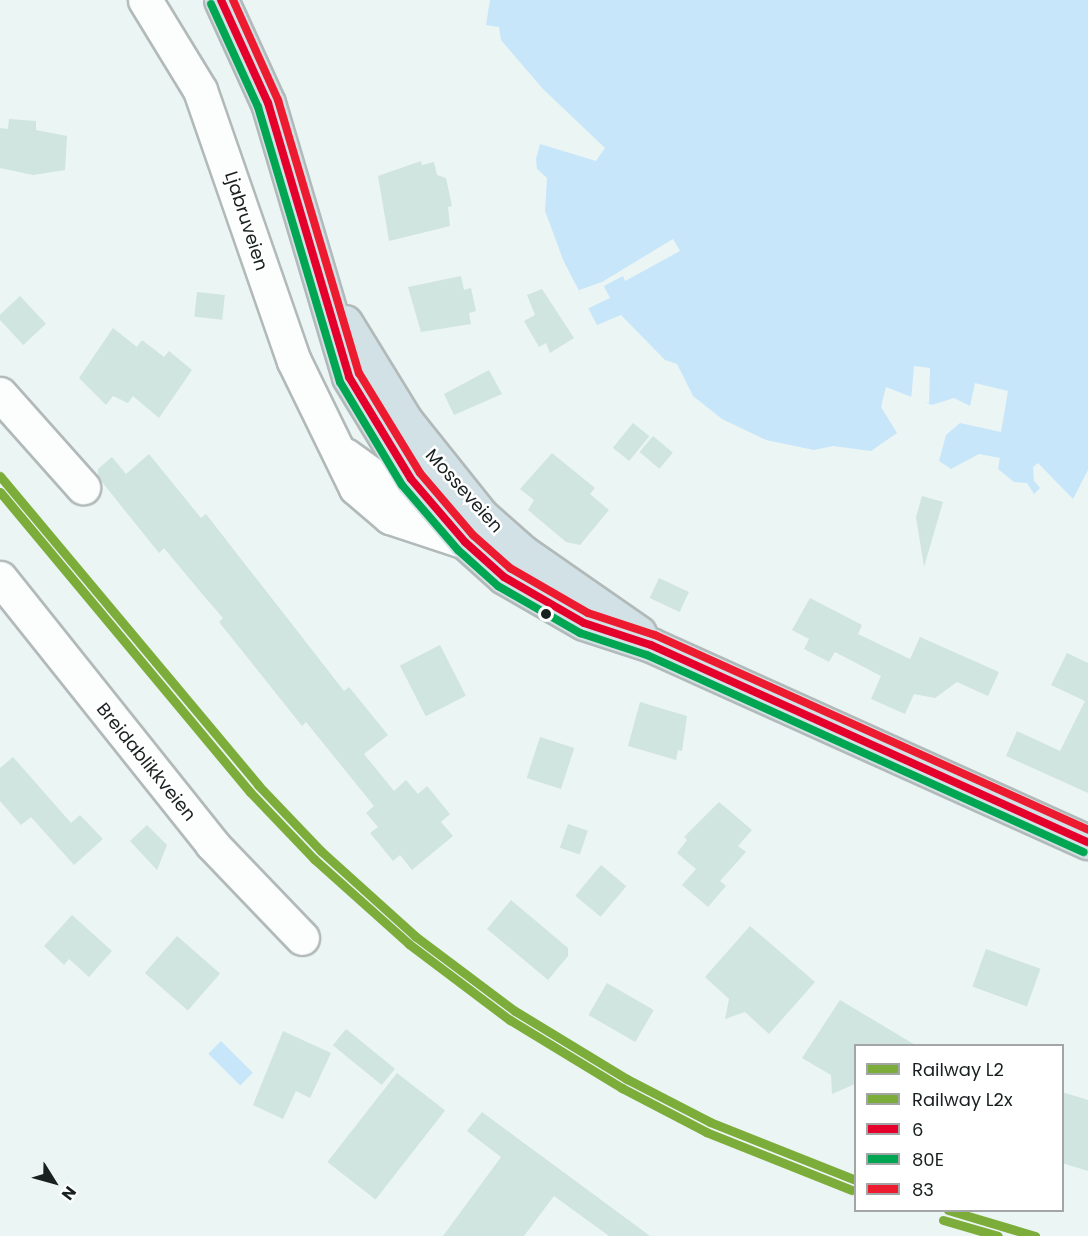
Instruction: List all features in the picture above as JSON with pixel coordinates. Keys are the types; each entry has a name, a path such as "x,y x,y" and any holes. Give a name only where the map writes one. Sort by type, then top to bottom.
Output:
{"highway":[{"name":"Mosseveien","path":"221,0 264,93 327,291 349,377 369,417 424,496 465,542 504,577 548,605 614,635 651,645 1088,842"},
{"name":"Mosseveien","path":"327,291 406,421 459,488 524,553 622,618 651,645"}],"street":[{"name":"Ljabruveien","path":"145,0 200,90 294,361 356,488 374,507 409,526 465,542"},
{"path":"0,394 83,487"},
{"name":"Ljabruveien","path":"336,448 388,486 424,496 459,488"},
{"name":"Breidablikkveien","path":"0,578 212,844 302,938"}],"water":[{"path":"490,0 1088,0 1088,470 1073,499 1038,463 1033,467 1034,481 1040,488 1034,494 1027,483 1014,482 998,469 1000,458 979,454 951,469 939,461 946,435 960,423 1001,432 1008,391 975,383 970,406 954,398 932,405 886,387 881,407 897,433 871,451 833,446 814,450 766,440 722,419 693,396 677,364 665,360 621,315 597,325 564,262 545,211 547,178 537,169 536,159 540,144 596,161 605,148 543,89 501,40 499,27 486,25"},
{"path":"221,1041 253,1073 240,1086 208,1054"}],"pier":[{"path":"673,239 680,251 625,281 623,276 604,286 610,298 587,309 579,290 602,282"},
{"path":"914,366 930,368 929,403 911,401"}],"building":[{"path":"9,119 36,121 36,130 67,136 65,170 33,175 0,168 0,128 8,129"},
{"path":"421,161 422,165 434,162 437,175 446,178 452,206 448,207 450,226 389,241 378,176"},
{"path":"461,276 464,290 471,288 476,311 469,313 471,324 421,332 408,287"},
{"path":"542,289 574,338 550,353 546,343 539,347 524,321 535,315 527,295"},
{"path":"197,292 225,295 222,320 194,317"},
{"path":"20,296 46,324 23,345 0,320 0,315"},
{"path":"113,328 137,347 142,340 164,357 169,351 192,370 159,418 133,396 128,403 113,396 106,405 79,378"},
{"path":"489,370 502,394 454,415 444,394"},
{"path":"633,423 649,436 629,461 613,448"},
{"path":"653,436 673,453 659,469 640,452"},
{"path":"552,453 595,488 590,494 609,510 580,545 566,542 528,510 534,500 520,489"},
{"path":"149,454 201,518 206,514 344,691 349,687 388,735 364,754 394,791 406,780 418,794 427,786 450,814 441,822 453,836 412,870 400,855 393,861 370,833 378,827 366,813 374,806 306,722 302,726 219,622 223,618 164,548 159,553 98,477 98,469 112,457 126,474"},
{"path":"922,496 943,502 924,567 916,517"},
{"path":"659,578 689,592 680,612 650,598"},
{"path":"810,598 862,625 858,634 910,659 920,637 999,672 988,696 957,682 935,698 914,694 905,714 871,699 881,676 835,652 829,662 804,649 809,639 792,630"},
{"path":"440,645 466,696 426,716 400,665"},
{"path":"1067,653 1088,663 1088,793 1006,756 1017,731 1060,751 1085,701 1051,685"},
{"path":"640,702 687,716 682,751 678,750 676,760 628,746"},
{"path":"540,737 574,748 561,789 527,778"},
{"path":"13,757 71,823 80,815 103,839 74,865 31,817 21,825 0,801 0,768"},
{"path":"719,802 752,830 738,846 746,852 720,881 726,886 708,907 682,885 696,869 677,853 687,840 684,837"},
{"path":"568,824 588,831 580,854 560,848"},
{"path":"147,825 167,845 157,870 130,841"},
{"path":"601,865 626,886 601,917 575,896"},
{"path":"511,900 568,948 568,956 548,980 487,929"},
{"path":"72,915 112,951 89,977 69,959 64,965 44,946"},
{"path":"750,926 815,982 769,1034 745,1012 725,1019 729,999 705,977"},
{"path":"177,936 220,973 188,1010 145,973"},
{"path":"986,949 1041,969 1027,1006 972,987"},
{"path":"607,983 654,1010 635,1042 588,1015"},
{"path":"840,1000 914,1044 854,1044 854,1084 832,1094 831,1075 802,1058"},
{"path":"346,1029 395,1069 382,1085 333,1045"},
{"path":"283,1031 331,1053 310,1098 296,1091 283,1119 253,1105"},
{"path":"397,1073 445,1111 375,1200 327,1162"},
{"path":"1064,1093 1088,1100 1088,1171 1064,1164"},
{"path":"482,1112 650,1236 609,1236 554,1196 524,1236 443,1236 501,1157 467,1131"}],"rail line":[{"name":"L2","path":"0,476 258,785 321,851 415,936 515,1011 627,1079 710,1122 854,1179"},
{"name":"L2x","path":"0,492 250,792 314,859 409,944 510,1020 622,1088 706,1132 852,1190"},
{"name":"L2","path":"955,1212 1035,1236"},
{"name":"L2x","path":"943,1220 998,1236"}],"transit line":[{"name":"6","path":"221,0 268,103 349,377 411,479 465,542 504,577 584,623 651,645 1088,842"},
{"name":"83","path":"233,0 278,100 359,373 420,473 473,535 510,568 588,613 655,635 1088,830"},
{"name":"80E","path":"211,4 258,107 340,382 402,485 458,550 498,586 580,633 647,655 1084,852"}]}
